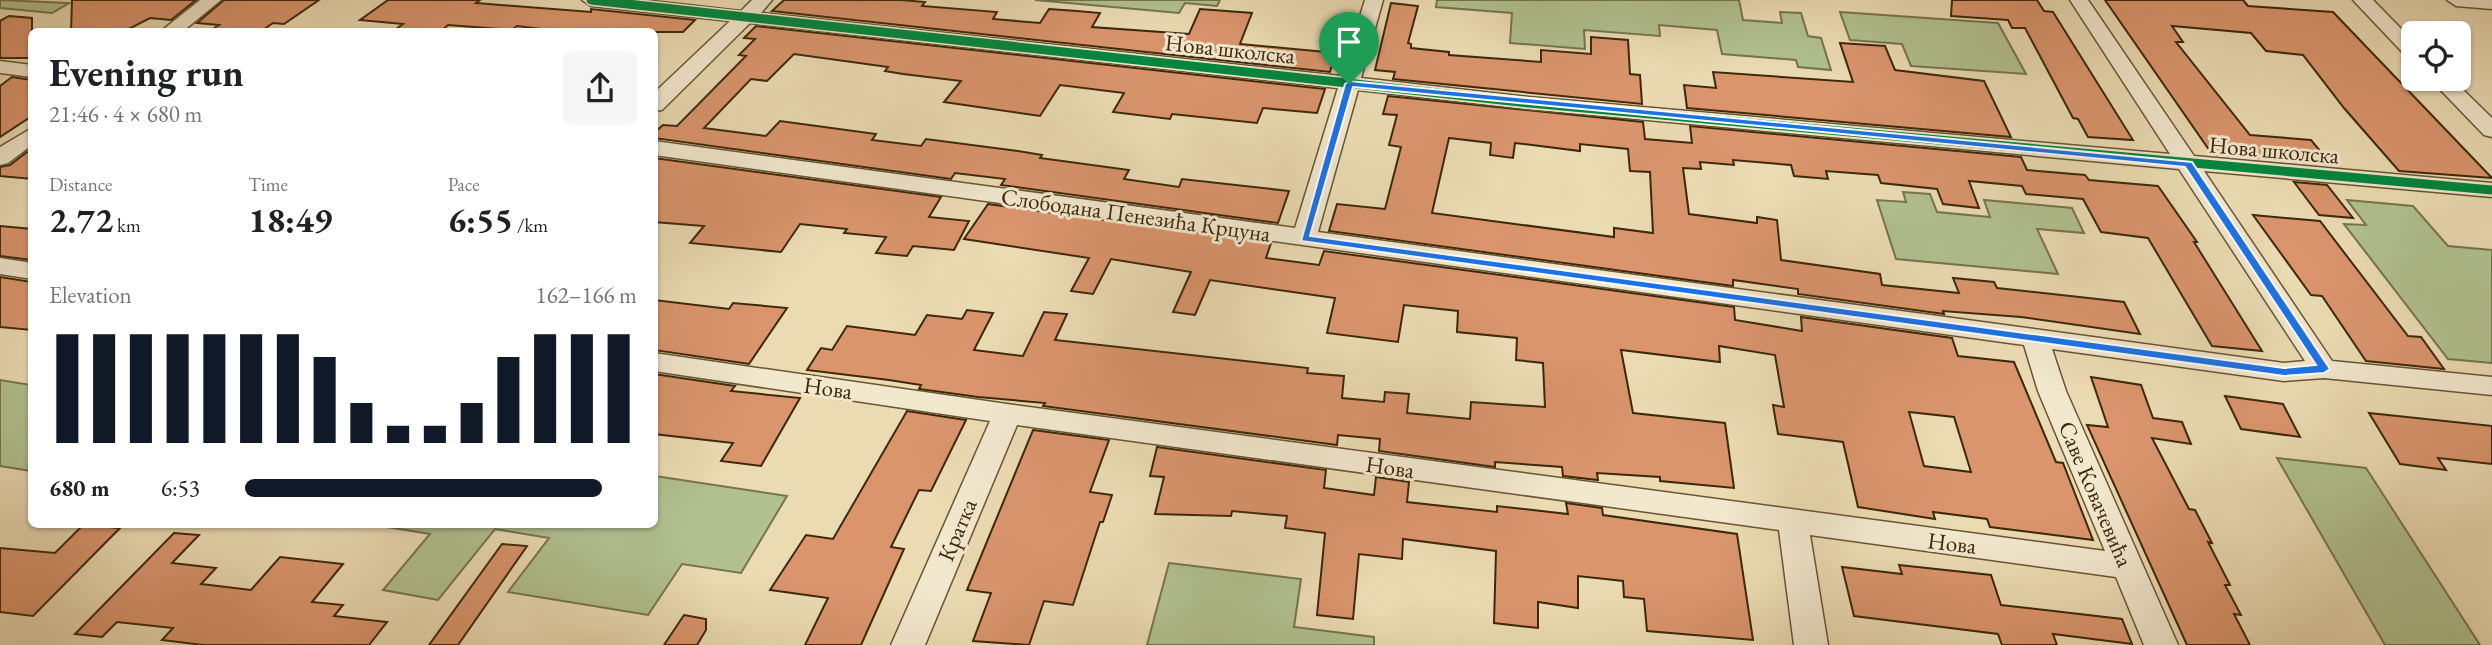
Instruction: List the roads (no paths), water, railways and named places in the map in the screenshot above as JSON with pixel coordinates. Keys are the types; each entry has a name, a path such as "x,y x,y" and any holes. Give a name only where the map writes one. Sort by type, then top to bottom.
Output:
{"street":[{"path":"174,28 212,0"},
{"name":"Нова школска","path":"591,0 1349,84 2188,164 2492,190"},
{"path":"658,101 763,0"},
{"path":"1304,239 1374,0"},
{"path":"2079,0 2324,369"},
{"path":"2361,0 2401,40"},
{"path":"2456,0 2492,2"},
{"path":"0,67 28,70"},
{"path":"2453,91 2492,130"},
{"path":"0,158 28,137"},
{"name":"Слободана Пенезића Крцуна","path":"658,149 2036,340 2284,372 2324,369 2492,386"},
{"path":"0,266 28,270"},
{"name":"Саве Ковачевића","path":"2036,340 2042,367 2161,645"},
{"name":"Нова","path":"658,363 1007,414 2126,566"},
{"name":"Кратка","path":"908,645 1007,414"},
{"path":"1793,522 1811,645"}]}
